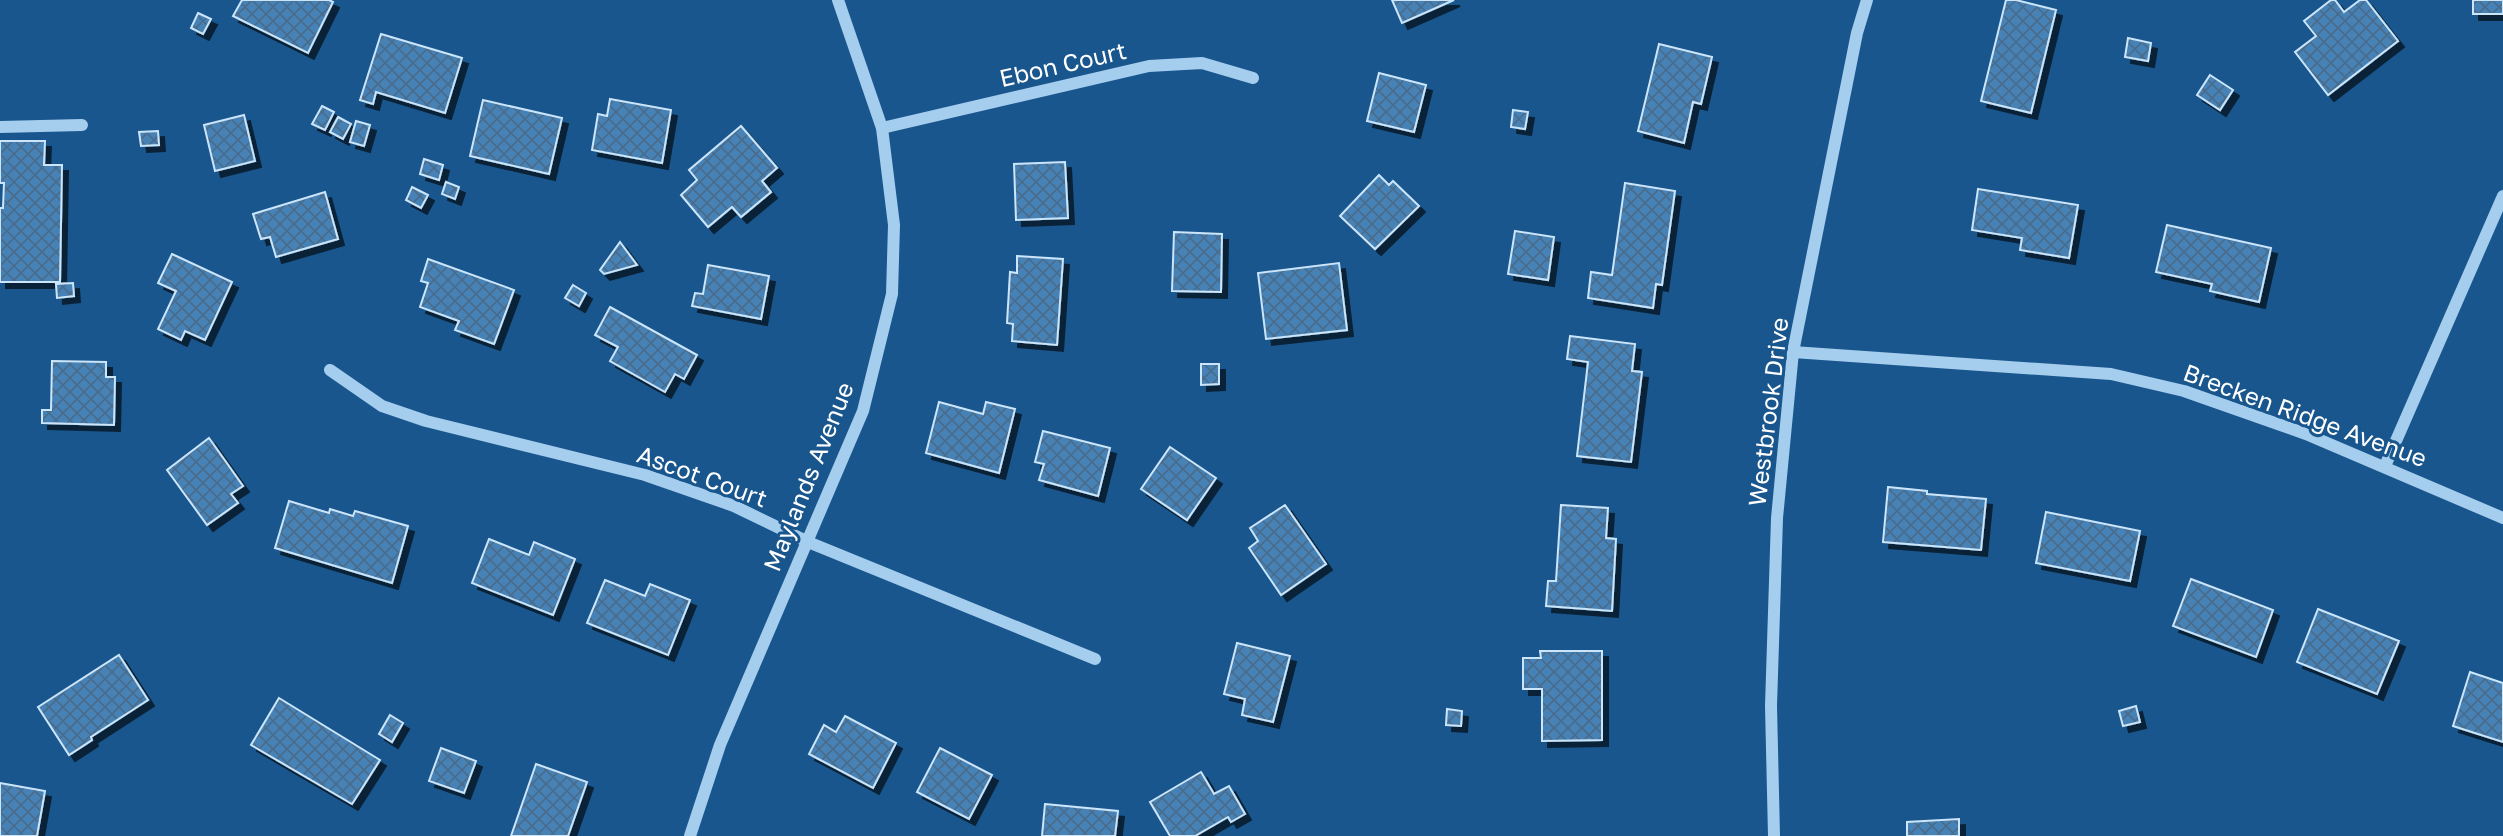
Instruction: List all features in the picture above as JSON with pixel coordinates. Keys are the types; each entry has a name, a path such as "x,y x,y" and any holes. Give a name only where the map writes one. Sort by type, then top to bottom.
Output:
{"street":[{"name":"Maylands Avenue","path":"690,836 720,745 863,411 892,294 894,225 882,128 838,0"},
{"name":"Westbrook Drive","path":"1774,836 1771,706 1777,518 1794,352 1857,33 1867,0"},
{"name":"Ebon Court","path":"882,128 1149,66 1202,63 1253,78"},
{"path":"0,127 82,125"},
{"path":"2385,466 2503,196"},
{"name":"Brecken Ridge Avenue","path":"1794,352 2111,374 2184,391 2306,434 2503,518"},
{"name":"Ascot Court","path":"330,370 382,406 426,421 645,475 734,506 808,542 1095,659"}],"building":[{"path":"242,0 333,2 308,53 233,16"},
{"path":"1392,0 1454,0 1402,23"},
{"path":"2006,0 2056,10 2031,113 1981,101"},
{"path":"2331,0 2335,0 2344,12 2360,0 2366,0 2398,41 2328,95 2295,52 2316,36 2304,21"},
{"path":"2473,0 2503,0 2503,14 2473,14"},
{"path":"198,13 211,19 203,34 191,28"},
{"path":"381,34 462,58 445,113 376,92 373,104 360,100"},
{"path":"2128,38 2151,43 2148,61 2125,57"},
{"path":"1659,44 1712,57 1701,104 1693,102 1684,143 1638,131"},
{"path":"1379,73 1426,85 1414,132 1367,121"},
{"path":"2210,75 2233,90 2220,110 2197,95"},
{"path":"610,99 671,110 662,163 592,150 598,114 607,116"},
{"path":"483,100 562,118 549,174 470,156"},
{"path":"322,106 334,112 325,130 312,124"},
{"path":"1513,110 1528,112 1525,129 1511,127"},
{"path":"244,115 255,161 215,171 204,125"},
{"path":"338,117 351,124 343,139 330,132"},
{"path":"356,121 370,125 364,146 350,142"},
{"path":"741,126 777,168 762,181 771,192 741,217 732,207 708,227 681,195 697,180 689,170"},
{"path":"158,131 159,145 141,146 139,132"},
{"path":"0,141 45,141 44,165 62,165 60,282 0,282 0,208 3,208 4,183 0,183"},
{"path":"424,159 443,165 439,180 420,174"},
{"path":"1065,162 1068,218 1016,220 1014,164"},
{"path":"1379,175 1389,185 1393,181 1419,206 1375,249 1340,216"},
{"path":"446,182 459,187 455,199 442,194"},
{"path":"1625,183 1675,191 1662,285 1656,284 1653,308 1588,298 1591,272 1612,275"},
{"path":"412,187 428,195 421,208 406,200"},
{"path":"1978,189 2078,205 2069,258 2020,250 2022,238 1972,230"},
{"path":"325,192 338,239 276,257 270,237 261,239 253,214"},
{"path":"2167,225 2271,248 2259,302 2210,291 2212,284 2156,272"},
{"path":"1515,231 1554,237 1548,280 1508,274"},
{"path":"1174,232 1222,234 1221,292 1172,291"},
{"path":"620,242 637,265 604,274 600,270"},
{"path":"172,254 232,282 205,340 185,331 181,340 158,329 176,291 158,283"},
{"path":"1017,256 1063,259 1057,345 1012,341 1013,324 1007,323 1010,272 1017,273"},
{"path":"428,259 514,290 494,344 455,330 459,321 420,307 428,283 421,281"},
{"path":"1339,263 1347,330 1266,339 1258,273"},
{"path":"708,265 769,276 761,319 692,306 695,293 703,294"},
{"path":"73,283 74,296 57,298 56,284"},
{"path":"573,285 586,293 579,306 565,298"},
{"path":"610,307 697,355 684,379 675,374 665,392 610,361 618,347 595,335"},
{"path":"1570,336 1635,344 1632,371 1642,372 1631,462 1577,456 1588,362 1567,359"},
{"path":"52,361 106,362 106,377 115,377 114,425 42,423 42,410 51,410"},
{"path":"1201,364 1219,364 1219,384 1201,385"},
{"path":"939,402 983,414 986,402 1015,409 999,473 926,453"},
{"path":"1043,431 1110,448 1098,496 1039,480 1044,464 1035,462"},
{"path":"209,438 243,486 231,494 238,503 207,525 167,470"},
{"path":"1170,447 1216,478 1187,520 1141,489"},
{"path":"1888,487 1927,491 1927,494 1986,499 1981,550 1883,542"},
{"path":"289,501 329,513 330,509 353,516 355,511 408,526 392,583 275,548"},
{"path":"1285,505 1326,564 1281,595 1249,548 1258,541 1250,528"},
{"path":"1561,505 1608,508 1606,538 1616,539 1612,611 1546,606 1548,581 1556,581"},
{"path":"2046,512 2140,531 2130,581 2036,563"},
{"path":"489,539 529,555 534,542 575,559 553,615 472,583"},
{"path":"2191,579 2273,610 2256,657 2173,626"},
{"path":"605,580 645,596 650,584 690,600 668,655 587,623"},
{"path":"2318,609 2399,641 2377,694 2297,662"},
{"path":"1237,643 1290,656 1273,722 1242,715 1245,699 1224,694"},
{"path":"1540,651 1602,651 1602,740 1542,741 1542,689 1523,689 1523,658 1541,658"},
{"path":"119,655 148,700 91,737 92,740 69,755 38,707"},
{"path":"2470,672 2503,683 2503,742 2453,726"},
{"path":"279,698 380,760 352,804 251,745"},
{"path":"2136,706 2140,722 2123,726 2119,711"},
{"path":"1447,709 1462,711 1461,726 1446,725"},
{"path":"390,715 403,723 392,742 379,734"},
{"path":"845,716 896,743 873,788 809,754 824,725 836,732"},
{"path":"441,748 476,761 464,793 429,781"},
{"path":"940,748 992,775 969,819 917,792"},
{"path":"536,764 587,782 568,836 511,836"},
{"path":"1201,772 1214,794 1229,786 1245,814 1231,822 1228,817 1195,836 1170,836 1150,802"},
{"path":"0,783 45,791 37,836 0,836"},
{"path":"1045,804 1118,811 1115,836 1042,836"},
{"path":"1959,819 1959,836 1907,836 1907,822"}]}
